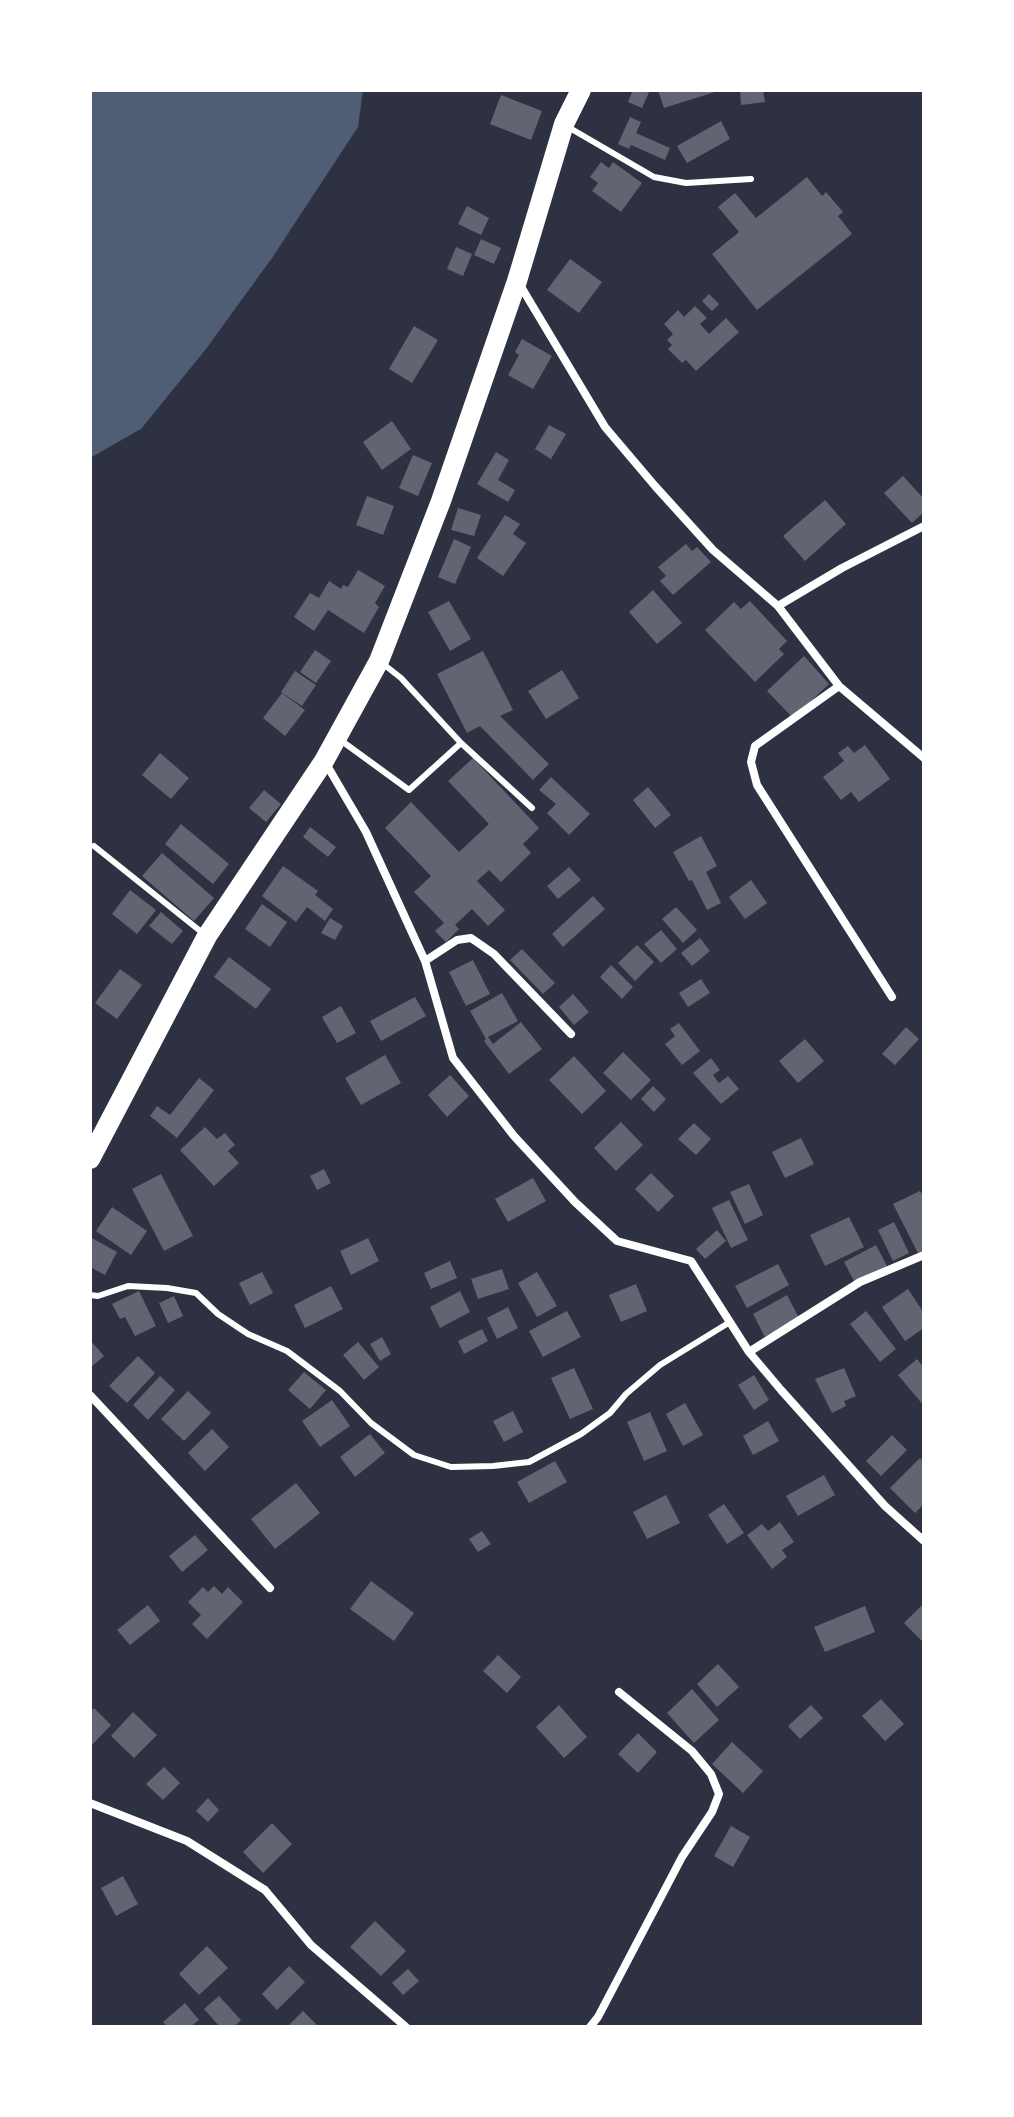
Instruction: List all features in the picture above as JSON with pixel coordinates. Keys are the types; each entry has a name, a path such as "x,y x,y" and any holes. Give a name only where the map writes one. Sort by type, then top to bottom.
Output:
{"highway":[{"path":"90,1159 207,936 339,738 379,661 441,501 517,281 564,124 581,90"}],"street":[{"path":"517,281 605,427 713,550 778,606 839,686 924,758"},
{"path":"778,606 842,568 924,526"},
{"path":"839,686 755,746 751,762 757,785 892,997"},
{"path":"324,761 366,832 425,961 453,1058 514,1136 575,1202 617,1241 691,1261 749,1352 827,1444 885,1506 924,1541"},
{"path":"425,961 457,940 471,938 494,954 571,1034"},
{"path":"749,1352 860,1282 924,1255"},
{"path":"90,1395 270,1588"},
{"path":"590,2027 682,1857 712,1812 719,1794 711,1774 692,1751 619,1692"},
{"path":"90,1803 187,1841 265,1890 311,1945 406,2027"}],"lane":[{"path":"564,124 654,177 686,183 751,179"},
{"path":"379,661 401,678 461,743 532,808"},
{"path":"339,738 409,790 461,743"},
{"path":"94,846 207,936"},
{"path":"90,1295 98,1296 128,1286 196,1293 218,1314 248,1334 287,1351 340,1391 371,1423 414,1455 451,1467 529,1462 581,1434 610,1413 626,1394 660,1365 730,1322"}],"water":[{"path":"90,90 363,90 358,127 272,258 206,349 141,429 90,458"}],"building":[{"path":"633,90 650,90 642,108 628,102"},
{"path":"658,90 718,90 718,91 664,108"},
{"path":"740,90 763,90 765,102 741,105"},
{"path":"501,95 542,111 531,140 490,124"},
{"path":"630,117 641,122 636,133 670,148 665,160 631,145 629,149 618,144"},
{"path":"721,121 730,139 687,163 677,146"},
{"path":"601,162 609,168 613,162 642,183 621,212 592,191 598,183 590,177"},
{"path":"807,177 822,196 826,192 843,212 838,216 852,234 757,310 712,254 739,232 718,207 735,193 756,218"},
{"path":"467,206 489,218 481,235 458,224"},
{"path":"481,239 501,248 494,264 474,255"},
{"path":"456,247 472,254 463,276 447,269"},
{"path":"570,259 602,282 579,313 547,290"},
{"path":"709,294 719,304 712,311 702,301"},
{"path":"695,306 707,318 700,324 709,334 726,318 739,332 696,371 686,360 682,363 668,349 672,345 667,340 673,334 664,324 678,310 684,317"},
{"path":"414,326 438,340 412,383 389,369"},
{"path":"522,339 552,356 533,389 508,375 519,355 515,352"},
{"path":"392,421 411,449 382,470 363,442"},
{"path":"549,425 566,434 551,459 535,449"},
{"path":"496,452 509,460 498,480 515,490 508,502 477,484"},
{"path":"413,455 432,463 418,496 399,488"},
{"path":"903,476 924,499 924,512 912,523 884,493"},
{"path":"367,496 394,506 383,535 356,525"},
{"path":"825,500 846,524 805,561 783,536"},
{"path":"458,508 481,515 474,536 451,530"},
{"path":"505,515 520,524 513,534 526,543 503,576 477,558"},
{"path":"454,539 471,547 455,584 438,577"},
{"path":"686,544 692,551 697,547 711,562 673,595 660,581 666,576 658,567"},
{"path":"358,570 385,586 375,603 379,607 364,633 328,610 314,631 294,617 310,593 319,598 329,581 341,589 343,585 348,587"},
{"path":"653,590 682,623 657,644 629,612"},
{"path":"449,601 471,639 450,651 428,612"},
{"path":"750,601 787,641 779,649 784,654 755,682 705,630 734,602 741,609"},
{"path":"315,650 331,661 316,683 300,672"},
{"path":"483,651 513,710 500,716 549,764 533,780 480,726 467,733 437,674"},
{"path":"804,656 829,684 793,718 767,691"},
{"path":"562,670 579,698 546,719 528,691"},
{"path":"295,671 316,685 302,706 281,692"},
{"path":"282,693 305,710 285,736 263,718"},
{"path":"865,745 890,779 859,802 851,792 841,800 823,777 844,761 838,753 848,746 854,753"},
{"path":"160,753 189,778 171,799 142,775"},
{"path":"473,758 539,828 523,844 531,853 501,882 489,870 477,881 505,910 488,926 472,909 455,925 459,929 446,942 435,931 444,923 414,892 431,876 385,828 411,802 459,852 489,824 448,781"},
{"path":"551,777 590,814 569,835 547,813 556,804 539,790"},
{"path":"648,787 671,815 655,828 633,800"},
{"path":"264,790 281,804 266,822 249,808"},
{"path":"181,824 229,864 213,884 165,844"},
{"path":"310,827 336,847 328,857 303,837"},
{"path":"701,836 717,866 706,872 721,903 707,910 673,852"},
{"path":"162,853 214,898 194,921 142,876"},
{"path":"283,866 318,891 315,895 333,909 325,921 307,907 296,922 262,896"},
{"path":"569,867 581,880 558,899 547,886"},
{"path":"751,880 767,903 745,919 729,897"},
{"path":"130,890 156,910 137,934 112,914"},
{"path":"593,896 605,909 563,947 552,934"},
{"path":"262,904 287,922 270,947 245,929"},
{"path":"676,907 697,930 683,943 662,919"},
{"path":"161,912 183,931 172,944 149,926"},
{"path":"330,918 343,926 335,940 321,933"},
{"path":"661,930 677,949 661,963 644,944"},
{"path":"700,938 710,951 692,966 681,953"},
{"path":"637,945 654,962 635,981 618,963"},
{"path":"522,949 555,983 543,994 510,960"},
{"path":"229,957 271,989 256,1009 214,977"},
{"path":"473,960 490,994 466,1006 449,972"},
{"path":"611,965 633,987 622,999 600,977"},
{"path":"120,969 142,985 117,1019 95,1003"},
{"path":"701,979 710,993 688,1007 679,993"},
{"path":"502,993 518,1021 488,1037 493,1044 521,1022 542,1049 509,1074 484,1041 486,1039 470,1011"},
{"path":"573,994 589,1012 574,1025 559,1007"},
{"path":"415,997 426,1016 381,1041 370,1021"},
{"path":"341,1006 356,1033 337,1043 322,1017"},
{"path":"679,1023 700,1051 682,1065 665,1044 675,1036 670,1029"},
{"path":"906,1027 919,1039 895,1065 882,1054"},
{"path":"805,1039 824,1061 798,1083 779,1061"},
{"path":"623,1052 651,1080 631,1100 603,1073"},
{"path":"385,1055 401,1083 361,1105 345,1078"},
{"path":"574,1056 606,1091 582,1114 549,1080"},
{"path":"711,1058 720,1070 713,1075 719,1083 728,1076 739,1089 721,1104 693,1073"},
{"path":"450,1075 469,1096 447,1117 428,1095"},
{"path":"199,1078 214,1090 177,1138 150,1116 157,1106 170,1115"},
{"path":"653,1086 666,1099 654,1112 641,1099"},
{"path":"621,1122 643,1145 616,1171 594,1148"},
{"path":"694,1123 711,1139 696,1155 678,1139"},
{"path":"205,1127 217,1139 225,1133 235,1145 228,1151 239,1163 214,1186 180,1150"},
{"path":"801,1138 814,1164 785,1178 772,1152"},
{"path":"324,1169 331,1183 317,1190 310,1176"},
{"path":"651,1173 674,1196 658,1212 635,1189"},
{"path":"161,1174 193,1236 164,1251 132,1189"},
{"path":"533,1178 546,1201 508,1222 495,1199"},
{"path":"749,1184 763,1215 745,1224 730,1192"},
{"path":"920,1191 924,1198 924,1252 919,1255 893,1204"},
{"path":"729,1200 748,1240 731,1248 712,1208"},
{"path":"112,1207 147,1231 131,1255 96,1231"},
{"path":"849,1217 864,1247 825,1266 810,1235"},
{"path":"894,1222 909,1253 893,1261 878,1230"},
{"path":"717,1230 726,1241 705,1259 696,1249"},
{"path":"90,1237 117,1252 105,1275 90,1267"},
{"path":"368,1238 379,1261 351,1275 340,1251"},
{"path":"876,1245 887,1266 855,1283 844,1262"},
{"path":"450,1261 457,1278 431,1289 424,1273"},
{"path":"778,1264 789,1285 747,1308 735,1286"},
{"path":"502,1269 509,1289 478,1299 471,1279"},
{"path":"262,1272 273,1293 250,1305 239,1283"},
{"path":"537,1272 557,1306 537,1317 518,1283"},
{"path":"636,1284 647,1311 621,1322 609,1295"},
{"path":"331,1286 343,1309 305,1328 294,1305"},
{"path":"908,1289 924,1313 924,1328 905,1341 882,1307"},
{"path":"139,1291 156,1326 135,1336 125,1317 120,1319 112,1304"},
{"path":"460,1291 470,1312 440,1328 430,1307"},
{"path":"787,1295 799,1318 765,1337 753,1314"},
{"path":"174,1296 183,1316 168,1323 159,1303"},
{"path":"508,1307 518,1328 497,1339 487,1318"},
{"path":"567,1311 581,1337 543,1357 529,1331"},
{"path":"866,1311 896,1349 880,1362 850,1324"},
{"path":"482,1329 488,1341 464,1354 458,1341"},
{"path":"382,1337 391,1354 380,1361 370,1344"},
{"path":"90,1340 104,1356 90,1368"},
{"path":"358,1342 379,1367 364,1380 343,1355"},
{"path":"138,1356 155,1373 127,1403 109,1386"},
{"path":"917,1359 924,1368 924,1406 898,1375"},
{"path":"574,1368 593,1409 570,1419 551,1378"},
{"path":"844,1368 856,1396 844,1401 846,1406 832,1413 815,1379"},
{"path":"304,1372 326,1390 310,1409 288,1390"},
{"path":"754,1375 769,1400 754,1410 738,1385"},
{"path":"160,1376 175,1390 148,1420 133,1405"},
{"path":"188,1391 211,1413 184,1441 161,1419"},
{"path":"332,1400 350,1426 320,1447 302,1421"},
{"path":"685,1403 703,1435 683,1446 666,1414"},
{"path":"513,1411 523,1432 504,1442 493,1421"},
{"path":"650,1412 667,1451 644,1461 627,1422"},
{"path":"768,1421 779,1441 753,1455 743,1436"},
{"path":"212,1429 229,1447 205,1471 188,1453"},
{"path":"370,1434 385,1453 355,1477 340,1457"},
{"path":"892,1435 907,1450 881,1476 866,1461"},
{"path":"920,1458 924,1462 924,1504 915,1513 890,1488"},
{"path":"555,1461 567,1482 529,1503 517,1482"},
{"path":"824,1475 835,1495 798,1516 786,1496"},
{"path":"296,1483 320,1513 275,1549 251,1519"},
{"path":"666,1495 680,1523 647,1539 633,1512"},
{"path":"724,1504 744,1533 727,1544 708,1515"},
{"path":"780,1522 794,1542 782,1550 787,1557 772,1569 747,1535 762,1524 768,1531"},
{"path":"482,1531 491,1544 478,1552 469,1539"},
{"path":"195,1535 208,1550 182,1572 169,1556"},
{"path":"371,1581 414,1613 394,1641 350,1609"},
{"path":"214,1586 222,1594 228,1587 243,1602 207,1639 192,1624 201,1615 188,1602 203,1587 208,1592"},
{"path":"924,1603 924,1643 904,1623"},
{"path":"148,1605 160,1621 130,1645 117,1630"},
{"path":"865,1606 875,1632 825,1652 814,1627"},
{"path":"498,1655 521,1677 507,1693 483,1671"},
{"path":"718,1664 739,1687 717,1707 697,1684"},
{"path":"692,1689 719,1720 694,1743 667,1713"},
{"path":"881,1699 904,1724 885,1741 862,1716"},
{"path":"559,1705 587,1737 564,1758 536,1727"},
{"path":"811,1705 823,1718 800,1739 788,1726"},
{"path":"94,1708 111,1725 90,1747 90,1712"},
{"path":"133,1712 157,1735 134,1758 111,1736"},
{"path":"638,1733 657,1752 638,1773 618,1754"},
{"path":"732,1742 763,1771 743,1793 712,1764"},
{"path":"164,1767 180,1783 163,1800 146,1784"},
{"path":"208,1798 219,1810 208,1822 196,1811"},
{"path":"272,1823 292,1844 263,1873 243,1852"},
{"path":"731,1826 750,1837 733,1867 714,1856"},
{"path":"123,1876 138,1904 116,1916 101,1888"},
{"path":"375,1921 406,1951 381,1976 350,1947"},
{"path":"207,1946 228,1968 199,1995 179,1974"},
{"path":"289,1966 305,1982 277,2010 262,1994"},
{"path":"408,1969 419,1981 403,1995 392,1983"},
{"path":"219,1996 241,2020 234,2027 220,2027 204,2009"},
{"path":"185,2003 199,2020 190,2027 167,2027 163,2022"},
{"path":"303,2011 319,2027 287,2027"}]}
